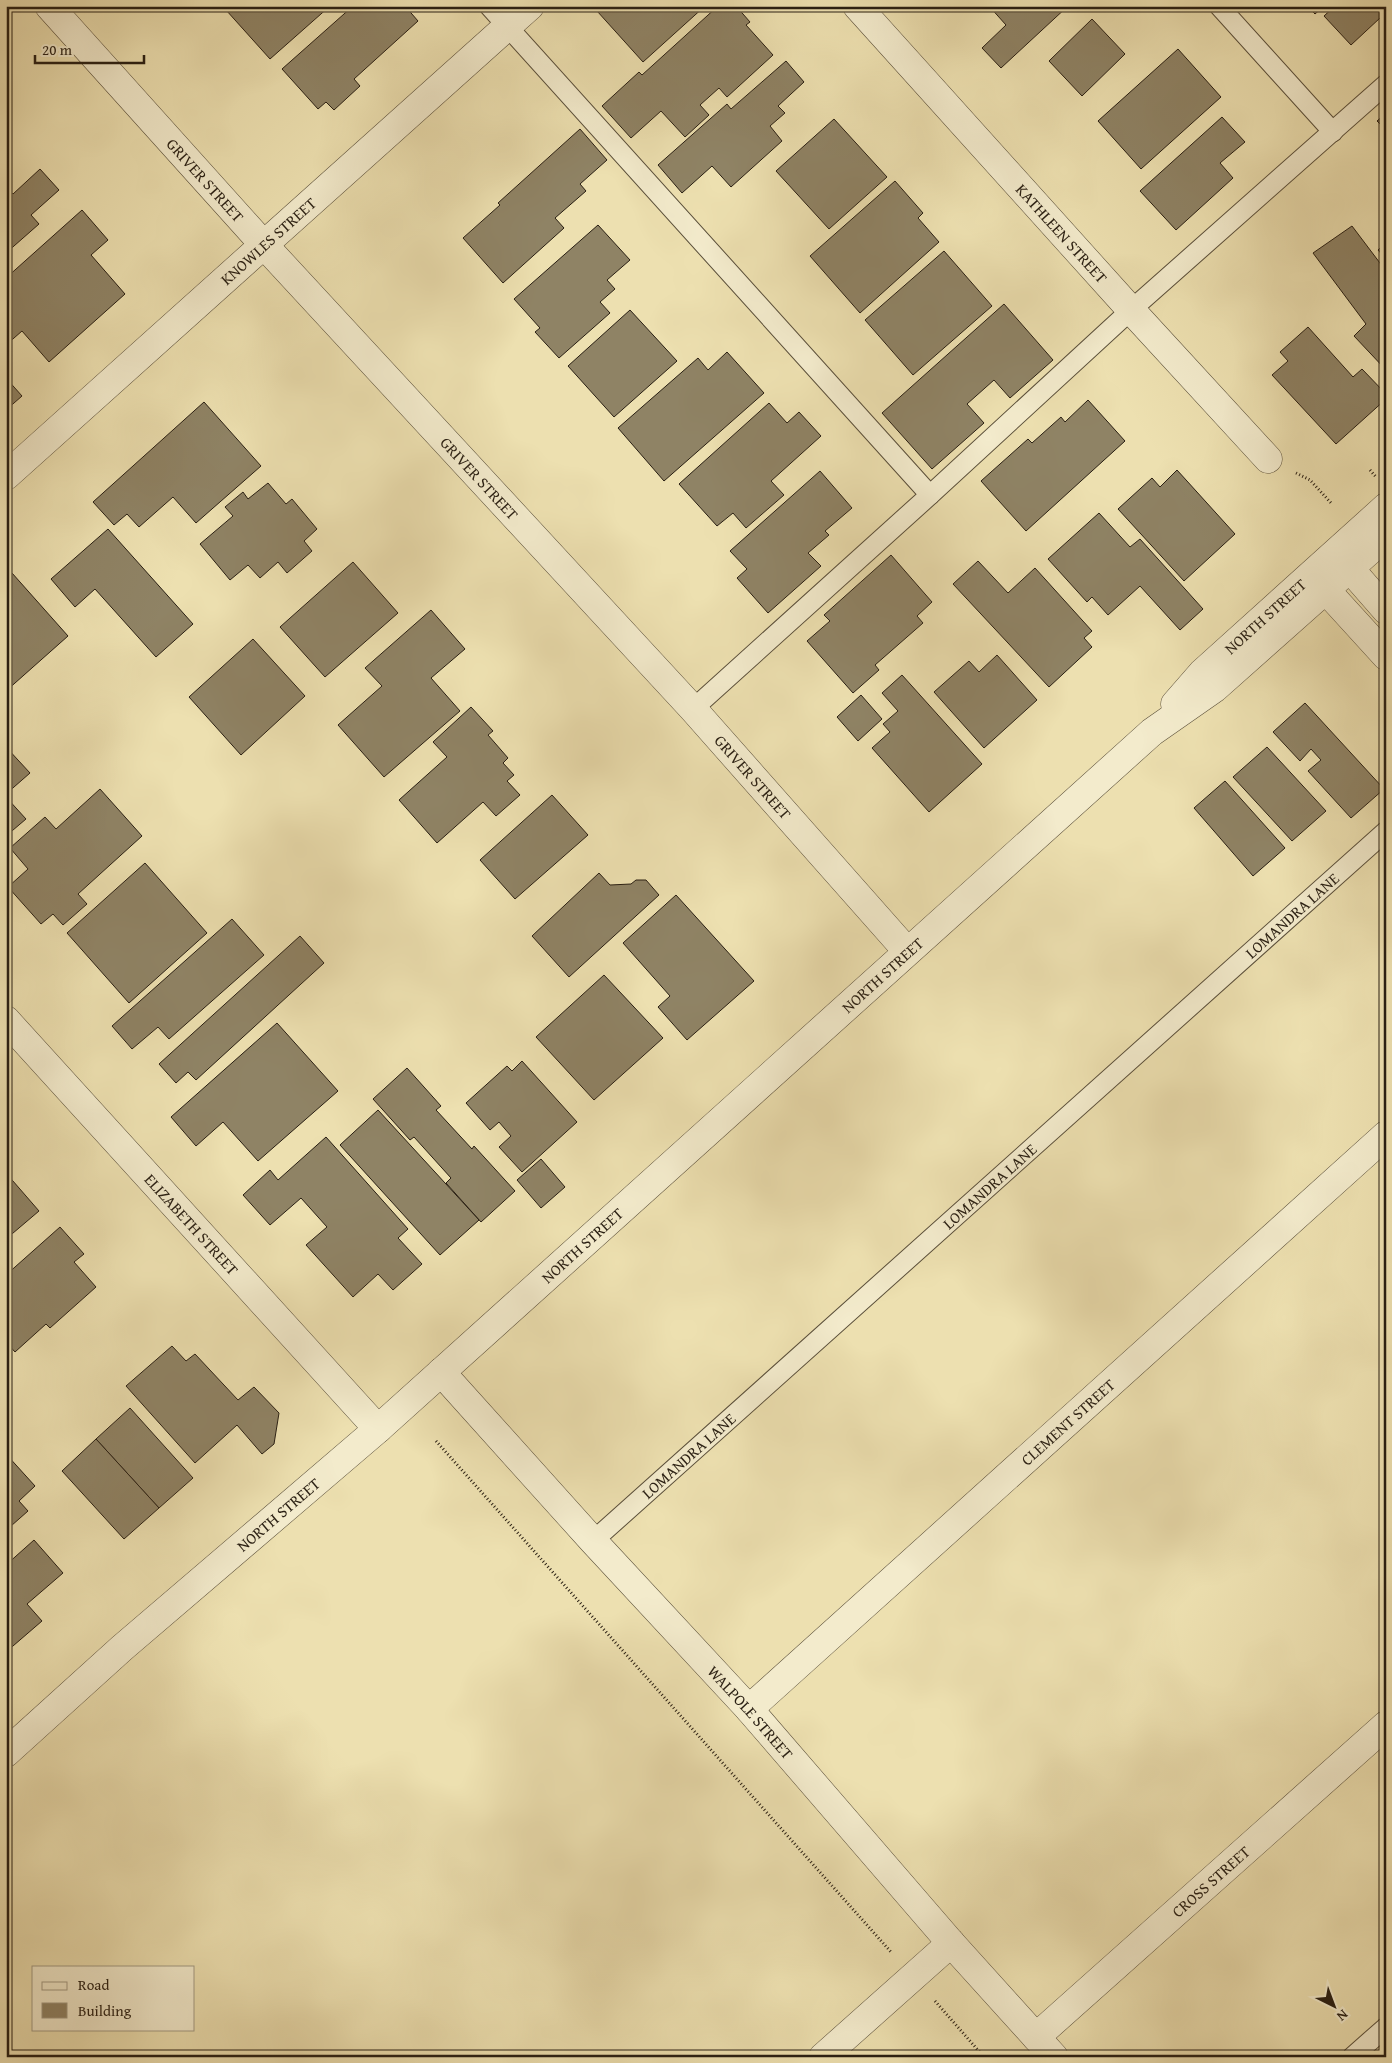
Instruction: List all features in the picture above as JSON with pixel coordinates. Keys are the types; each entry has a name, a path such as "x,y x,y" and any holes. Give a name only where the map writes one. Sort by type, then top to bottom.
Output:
{"street":[{"name":"GRIVER STREET","path":"49,6 264,245 693,708 907,951"},
{"name":"KNOWLES STREET","path":"6,476 530,6"},
{"name":"KATHLEEN STREET","path":"857,6 1268,459"},
{"name":"NORTH STREET","path":"6,1753 122,1648 378,1429 1152,732 1215,688 1318,582 1342,561 1386,507"},
{"name":"NORTH STREET","path":"1342,561 1386,536"},
{"path":"1342,561 1386,610"},
{"path":"1318,582 1386,656"},
{"name":"ELIZABETH STREET","path":"6,1020 378,1429"},
{"name":"CLEMENT STREET","path":"749,1709 1386,1135"},
{"name":"WALPOLE STREET","path":"441,1372 593,1541 749,1709 951,1943 1054,2057"},
{"name":"CROSS STREET","path":"1036,2037 1386,1725"},
{"path":"822,2057 951,1943"}],"lane":[{"path":"489,6 930,495"},
{"path":"1219,6 1333,132"},
{"path":"693,708 930,495 1131,310 1386,84"},
{"name":"LOMANDRA LANE","path":"593,1541 1386,831"},
{"path":"1352,2057 1386,2027"}],"path":[{"path":"1268,459 1310,480 1332,504"},
{"path":"436,1441 984,2057"}],"building":[{"path":"229,6 330,6 270,59 226,10"},
{"path":"353,6 405,6 418,21 354,79 360,86 334,110 326,102 318,109 282,69"},
{"path":"603,6 705,6 643,62 597,11"},
{"path":"718,6 736,6 750,22 746,25 773,55 727,97 719,88 700,105 709,115 685,137 661,111 631,138 602,106 639,72 642,75"},
{"path":"989,6 1068,6 1001,68 982,48 1006,25"},
{"path":"1307,6 1324,6 1315,14"},
{"path":"1335,6 1386,6 1386,25 1380,18 1351,45 1324,16"},
{"path":"1092,19 1125,54 1082,96 1049,61"},
{"path":"1178,49 1221,97 1141,169 1098,121"},
{"path":"786,61 804,82 778,106 785,113 770,126 782,141 731,187 712,166 682,193 658,165 727,104 731,109"},
{"path":"1386,113 1386,130 1377,121"},
{"path":"1222,117 1245,142 1220,163 1233,178 1176,230 1140,191"},
{"path":"834,119 887,177 829,229 776,171"},
{"path":"580,129 607,160 580,184 586,191 555,218 564,228 503,283 463,238 500,205 498,203"},
{"path":"40,169 59,190 31,215 39,224 6,253 6,187 13,194"},
{"path":"895,181 923,213 918,218 939,242 860,313 810,256"},
{"path":"82,210 108,240 91,255 125,294 49,362 22,331 6,345 6,278"},
{"path":"598,225 630,260 607,280 615,289 600,302 610,313 559,358 535,332 540,328 514,299"},
{"path":"1352,226 1386,271 1386,370 1354,336 1366,324 1313,253"},
{"path":"1386,242 1386,259 1378,250"},
{"path":"944,251 992,306 913,375 865,320"},
{"path":"1004,304 1053,360 1010,398 994,380 967,404 984,423 932,469 882,413"},
{"path":"630,310 677,361 614,417 568,366"},
{"path":"1308,327 1353,377 1362,369 1386,394 1386,399 1336,444 1272,375 1288,361 1280,352"},
{"path":"727,352 764,393 664,481 618,428 698,358 708,370"},
{"path":"6,378 22,396 6,410"},
{"path":"1088,400 1125,441 1026,531 981,481 1028,439 1032,443 1061,417 1065,422"},
{"path":"204,402 261,466 196,523 173,497 139,527 127,514 114,525 93,502"},
{"path":"769,403 787,423 799,412 821,436 771,481 784,495 746,528 733,513 717,526 679,484"},
{"path":"1177,470 1235,534 1184,581 1118,509 1152,478 1160,487"},
{"path":"820,471 852,508 825,531 829,535 808,553 821,566 768,613 737,578 747,569 730,551"},
{"path":"268,483 286,504 292,499 317,529 304,541 312,551 287,573 278,562 260,578 248,565 230,580 200,544 233,516 225,507 243,492 248,499"},
{"path":"1099,513 1130,547 1140,539 1203,609 1180,630 1140,586 1108,615 1092,597 1087,602 1048,559"},
{"path":"108,529 193,624 156,657 95,589 75,607 51,579"},
{"path":"891,555 932,602 917,616 923,623 875,665 879,670 853,693 807,641 830,621 824,615"},
{"path":"978,561 1008,593 1035,568 1092,631 1084,638 1092,647 1049,687 953,584"},
{"path":"353,562 398,613 325,677 280,627"},
{"path":"12,573 68,636 6,691 6,579"},
{"path":"431,610 465,649 431,678 460,711 384,777 338,725 382,686 365,668"},
{"path":"253,639 305,696 241,755 189,697"},
{"path":"997,655 1037,700 984,748 934,692 969,661 979,672"},
{"path":"902,675 982,764 929,812 872,748 890,732 883,724 898,711 882,693"},
{"path":"861,695 882,719 858,741 837,717"},
{"path":"1305,703 1384,789 1351,818 1308,771 1321,760 1311,749 1300,761 1273,732"},
{"path":"471,707 493,731 488,735 508,758 503,763 514,775 507,781 520,795 496,816 483,802 437,843 399,800 447,757 433,742"},
{"path":"6,747 30,773 6,794"},
{"path":"1267,747 1326,811 1292,841 1233,777"},
{"path":"1225,781 1285,848 1253,876 1194,808"},
{"path":"100,789 142,836 78,894 87,904 63,925 53,914 41,924 8,887 28,869 10,848 45,817 56,829"},
{"path":"552,795 588,835 515,899 480,860"},
{"path":"6,797 26,819 6,836"},
{"path":"145,863 207,933 129,1003 67,933"},
{"path":"599,873 610,885 631,884 636,880 646,880 659,895 569,977 532,936"},
{"path":"676,895 754,981 687,1040 658,1007 670,996 623,943"},
{"path":"232,919 264,955 169,1039 158,1027 132,1049 112,1026"},
{"path":"300,936 324,963 196,1080 188,1072 176,1083 159,1064"},
{"path":"604,975 663,1038 594,1100 536,1037"},
{"path":"277,1023 338,1091 258,1161 223,1122 196,1146 171,1117"},
{"path":"522,1061 577,1122 522,1172 499,1147 511,1136 499,1122 490,1130 466,1103 507,1066 512,1071"},
{"path":"407,1068 441,1106 436,1110 472,1149 474,1146 515,1191 481,1222 446,1183 451,1178 414,1137 410,1140 373,1099"},
{"path":"378,1110 479,1220 440,1255 340,1145"},
{"path":"326,1137 408,1229 398,1238 422,1264 393,1290 378,1274 353,1297 306,1245 327,1227 301,1198 270,1225 243,1195 270,1170 278,1180"},
{"path":"541,1159 565,1187 541,1208 517,1180"},
{"path":"6,1173 39,1211 6,1239"},
{"path":"60,1227 84,1254 74,1262 96,1287 50,1328 46,1324 15,1352 6,1342 6,1275"},
{"path":"172,1346 186,1361 195,1354 238,1400 254,1387 279,1413 274,1444 262,1454 237,1425 195,1463 126,1386"},
{"path":"130,1408 193,1478 159,1508 96,1439"},
{"path":"96,1439 159,1508 124,1539 62,1471"},
{"path":"6,1454 35,1486 19,1501 28,1511 11,1526 6,1520"},
{"path":"34,1540 63,1573 27,1604 42,1621 6,1652 6,1565"}]}
